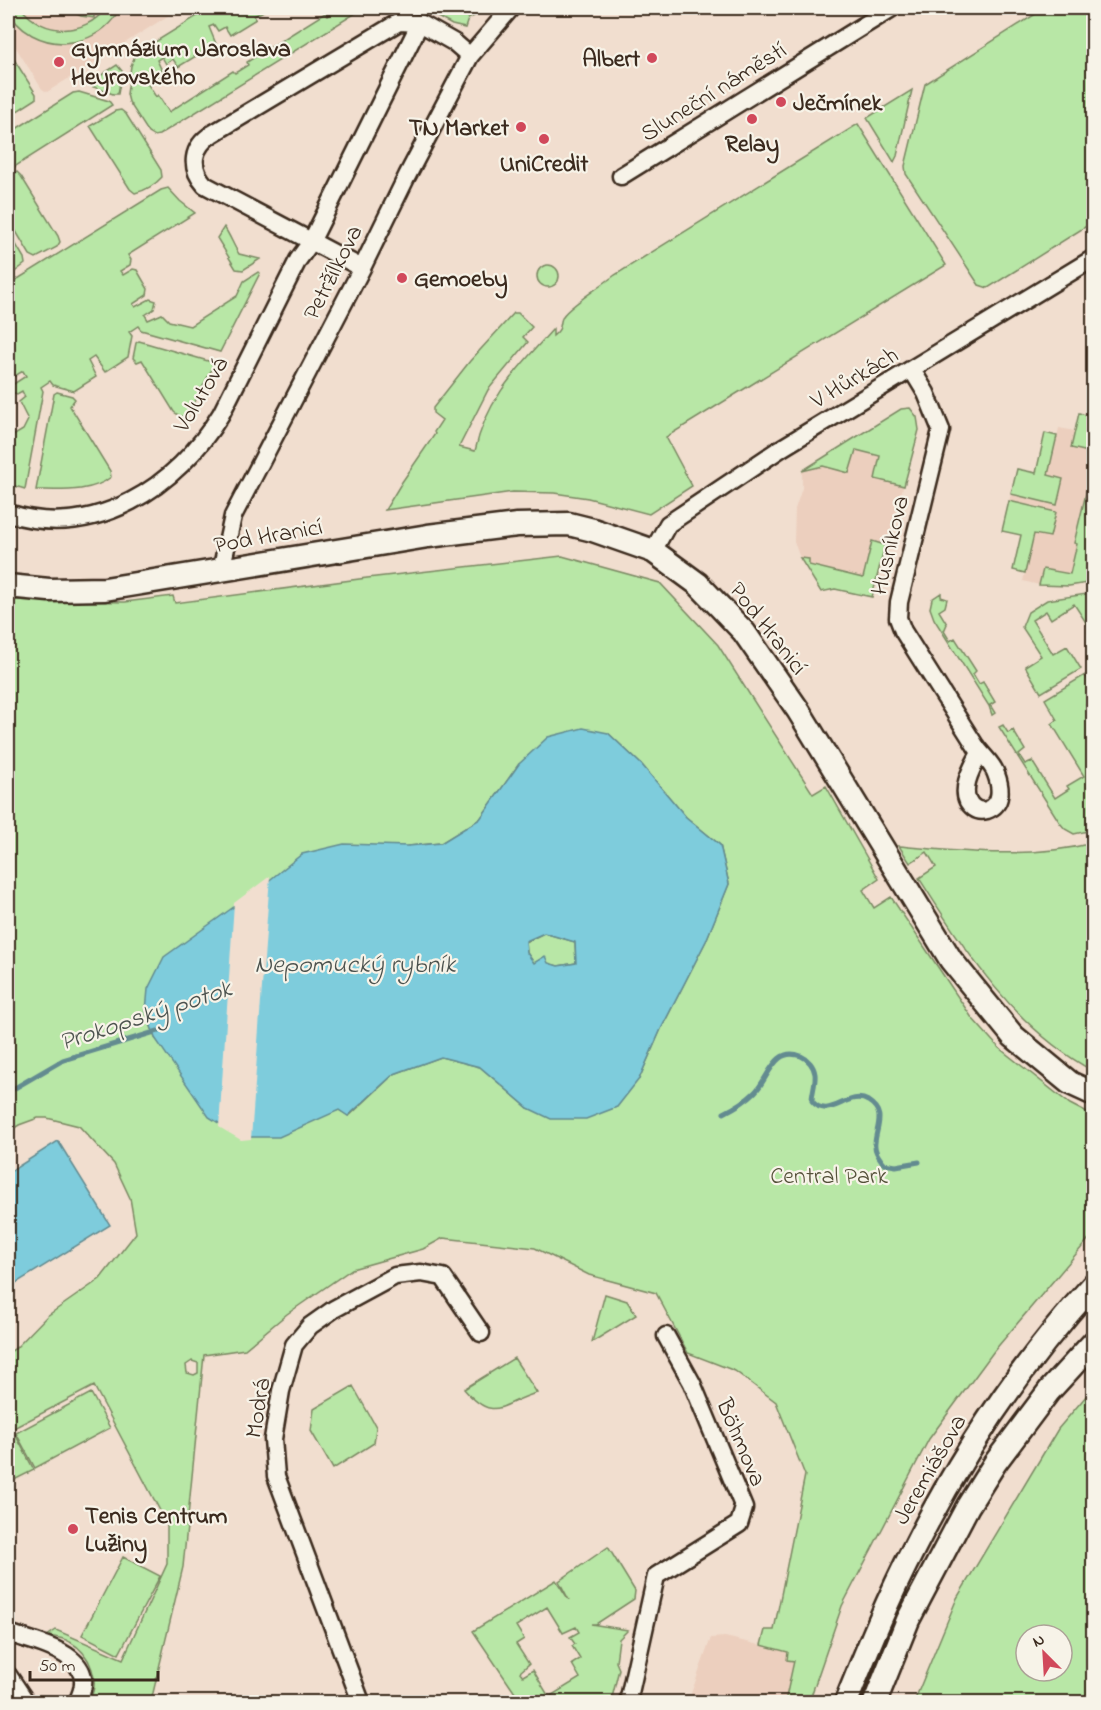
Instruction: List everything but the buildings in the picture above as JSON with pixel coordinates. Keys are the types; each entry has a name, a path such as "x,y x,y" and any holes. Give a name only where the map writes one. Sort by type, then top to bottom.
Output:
{"street":[{"name":"Petržílkova","path":"221,571 233,516 362,268 407,176 470,56 511,8"},
{"name":"Sluneční náměstí","path":"621,176 892,8"},
{"path":"362,268 205,185 195,169 196,151 200,144 212,134 399,22 420,23 455,43 470,56"},
{"name":"Volutová","path":"8,513 47,520 96,515 146,494 179,469 210,432 221,414 298,260 311,242 420,23"},
{"name":"V Hůrkách","path":"652,551 668,524 780,449 1094,258"},
{"name":"Husníkova","path":"912,370 926,393 941,430 899,602 898,618 903,631 980,753"},
{"name":"Pod Hranicí","path":"8,586 49,590 105,589 294,557 517,525 569,524 652,551 698,584 744,632 798,710 951,960 1013,1036 1070,1083 1094,1094"},
{"name":"Modrá","path":"361,1702 276,1476 273,1440 281,1391 294,1345 310,1326 334,1309 395,1276 421,1273 443,1277 481,1333"},
{"name":"Jeremiášova","path":"846,1702 914,1547 971,1446 1024,1367 1094,1284"},
{"name":"Böhmova","path":"628,1702 656,1576 739,1524 744,1508 692,1383 666,1336"},
{"path":"875,1702 909,1620 969,1506 995,1463 1049,1392 1094,1341"},
{"path":"8,1633 61,1651 76,1663 83,1684 76,1702"},
{"path":"8,1675 26,1702"}],"shaded area":[{"name":"Gymnázium Jaroslava Heyrovského","path":"8,8 174,8 174,12 47,92 42,89 8,35"},
{"path":"910,408 917,417 919,430 872,597 835,589 821,592 800,558 794,542 795,509 802,488 802,471 901,409"},
{"path":"1079,413 1093,417 1093,582 1069,586 1039,585 1023,581 1034,533 1055,512 1009,501 1011,494 1057,505 1048,476 1059,428 1075,431"},
{"path":"725,1637 789,1652 794,1661 785,1702 688,1702 711,1638"}],"green space":[{"path":"8,8 21,8 40,24 64,29 87,24 106,8 120,8 113,19 94,35 82,40 57,42 44,40 28,33 14,20"},
{"path":"64,8 94,8 94,18 81,16"},
{"path":"210,8 269,8 254,16 256,19 230,35 225,27 218,31 214,25 209,27 216,44 178,67 173,59 166,64 162,57 157,60 163,73 147,83 169,112 233,71 235,73 248,65 247,62 325,13 327,16 340,8 364,8 154,136 149,133 129,102 127,94 134,58 142,50"},
{"path":"421,8 487,8 468,19 465,28 452,25"},
{"path":"1045,8 1093,8 1093,222 988,288 979,285 906,174 905,166 925,84"},
{"path":"8,50 36,94 36,99 8,117 8,94 13,90 8,81"},
{"path":"117,65 122,71 118,94 91,86 92,81"},
{"path":"912,90 897,156 894,162 867,118"},
{"path":"79,92 109,101 112,105 8,171 8,134 73,93"},
{"path":"121,110 126,114 161,170 162,177 157,182 135,193 130,189 90,126 115,111"},
{"path":"858,124 946,265 666,437 692,486 649,514 588,498 554,493 513,492 385,510 442,420 433,413 433,408 470,361 514,313 518,313 532,327 523,337 528,342 488,390 459,447 475,451 487,415 505,385 553,329 553,336 556,333 563,316 572,306 615,275"},
{"path":"17,172 60,242 57,247 36,258 30,255 8,218 8,177"},
{"path":"168,188 195,213 128,255 131,260 130,265 120,271 123,275 133,269 137,270 148,289 147,295 133,304 135,307 150,299 156,301 154,309 145,315 148,320 162,314 169,321 190,326 237,296 244,281 260,273 220,352 141,330 138,326 129,332 132,336 128,357 105,372 94,357 88,361 96,377 74,391 53,385 50,381 41,387 43,391 25,489 8,484 8,439 23,430 28,420 19,402 25,397 22,391 17,394 11,392 12,385 26,376 23,371 8,380 8,285 161,190"},
{"path":"224,227 239,254 260,259 243,270 236,269 217,238"},
{"path":"8,231 24,258 25,264 8,277"},
{"path":"548,265 556,268 559,276 556,284 548,287 540,284 537,276 540,268"},
{"path":"139,341 215,363 189,413 181,417 174,412 142,360 137,362 133,358 136,343"},
{"path":"57,392 75,399 70,406 110,471 111,477 95,486 75,490 36,490 54,394"},
{"path":"910,408 917,417 919,430 904,486 875,479 880,456 856,450 849,473 823,466 802,471 901,409"},
{"path":"1079,413 1093,417 1093,453 1071,448"},
{"path":"1045,433 1057,436 1048,475 1063,479 1057,505 1011,494 1017,469 1036,473"},
{"path":"1093,474 1093,582 1069,586 1039,585 1043,569 1070,574 1077,544 1074,543 1088,485 1091,485"},
{"path":"1009,501 1056,512 1050,537 1034,534 1025,573 1013,570 1021,535 1002,531"},
{"path":"872,541 885,545 872,597 835,589 821,592 800,558 809,559 809,565 863,578"},
{"name":"Central Park","path":"562,556 660,583 718,645 813,794 826,786 879,879 863,890 874,908 891,897 972,1018 999,1048 1070,1104 1093,1116 1093,1234 994,1351 929,1439 842,1606 809,1702 785,1702 794,1661 787,1660 788,1652 761,1645 765,1630 774,1630 805,1475 776,1402 735,1371 688,1353 656,1293 589,1275 535,1248 443,1238 423,1249 352,1269 287,1314 245,1349 204,1355 183,1567 149,1702 88,1702 94,1686 94,1677 88,1661 83,1653 70,1642 47,1636 56,1630 123,1659 167,1564 167,1524 94,1386 8,1431 8,1353 16,1348 47,1316 100,1279 136,1233 130,1198 114,1164 79,1126 38,1118 8,1132 8,600 125,602 173,596 175,603","holes":["608,733 642,765 686,817 720,845 729,884 706,941 661,1029 639,1079 528,1108 480,1067 441,1057 394,1074 349,1116 339,1110 257,1136 241,1137 155,1038 146,1011 408,846 441,843 480,819 519,764","192,1361 198,1363 198,1373 194,1375 187,1373 186,1365"]},
{"path":"941,593 941,597 947,599 945,607 939,611 947,624 944,631 950,641 955,638 976,671 973,674 979,684 983,682 995,702 990,705 995,713 992,715 989,706 934,619 930,608 932,599"},
{"path":"1093,593 1093,640 1088,632 1091,630 1074,604 1051,619 1046,611 1032,620 1053,654 1067,646 1081,669 1041,693 1025,666 1041,656 1022,627 1028,612 1047,600"},
{"path":"1085,675 1093,689 1093,700 1086,705 1093,718 1093,830 1074,834 1060,823 999,727 1003,725 1008,733 1013,730 1025,750 1019,755 1025,764 1032,761 1055,798 1069,789 1067,786 1084,776 1052,724 1057,720 1045,699"},
{"path":"1094,843 1093,1071 1039,1033 994,986 955,933 919,878 936,867 927,852 910,863 899,846 1021,853"},
{"path":"544,933 575,942 576,963 558,966 534,963 527,953 526,942"},
{"path":"605,1294 627,1301 636,1315 592,1342"},
{"path":"514,1358 537,1393 499,1408 491,1408 475,1400 464,1389"},
{"path":"353,1386 376,1427 374,1443 333,1469 311,1431 314,1409"},
{"path":"1093,1388 1093,1702 914,1702 957,1598 1058,1429"},
{"path":"91,1393 110,1428 35,1468 16,1433"},
{"path":"15,1434 34,1470 8,1483 8,1438"},
{"path":"608,1547 635,1591 634,1599 596,1624 591,1624 628,1630 619,1639 616,1662 619,1669 611,1702 521,1702 473,1631 556,1580 569,1600 559,1581","holes":["547,1607 563,1633 576,1627 579,1632 570,1637 575,1644 572,1646 580,1659 572,1664 580,1678 549,1697 533,1670 523,1676 520,1672 529,1664 516,1644 524,1639 516,1626"]},
{"path":"123,1557 160,1576 119,1654 82,1635"}],"water":[{"name":"Nepomucký rybník","path":"583,728 608,733 642,765 686,817 720,845 729,884 706,941 661,1029 639,1079 617,1107 586,1119 551,1119 528,1108 480,1067 441,1057 394,1074 348,1116 339,1110 279,1137 241,1137 209,1117 155,1038 146,1011 148,989 164,957 256,891 302,854 344,844 408,846 441,843 480,819 519,764 548,737","holes":["544,933 575,942 576,963 558,966 548,963 545,956 534,963 527,953 526,941"]},
{"path":"58,1141 110,1225 8,1288 8,1173"}],"pier":[{"path":"270,876 251,1139 241,1140 219,1127 234,903"}],"waterway":[{"name":"Prokopský potok","path":"8,1092 63,1060 158,1031"},
{"path":"724,1113 741,1104 755,1092 778,1059 784,1055 801,1056 810,1063 814,1071 812,1101 818,1107 832,1107 861,1098 868,1101 879,1115 875,1146 884,1164 896,1166 919,1162"}],"place":[{"name":"Albert","path":"652,58"},
{"name":"Gymnázium Jaroslava Heyrovského","path":"59,62"},
{"name":"Ječmínek","path":"781,102"},
{"name":"Relay","path":"752,119"},
{"name":"TN Market","path":"521,127"},
{"name":"UniCredit","path":"544,139"},
{"name":"Gemoeby","path":"402,278"},
{"name":"Tenis Centrum Lužiny","path":"73,1529"}]}
